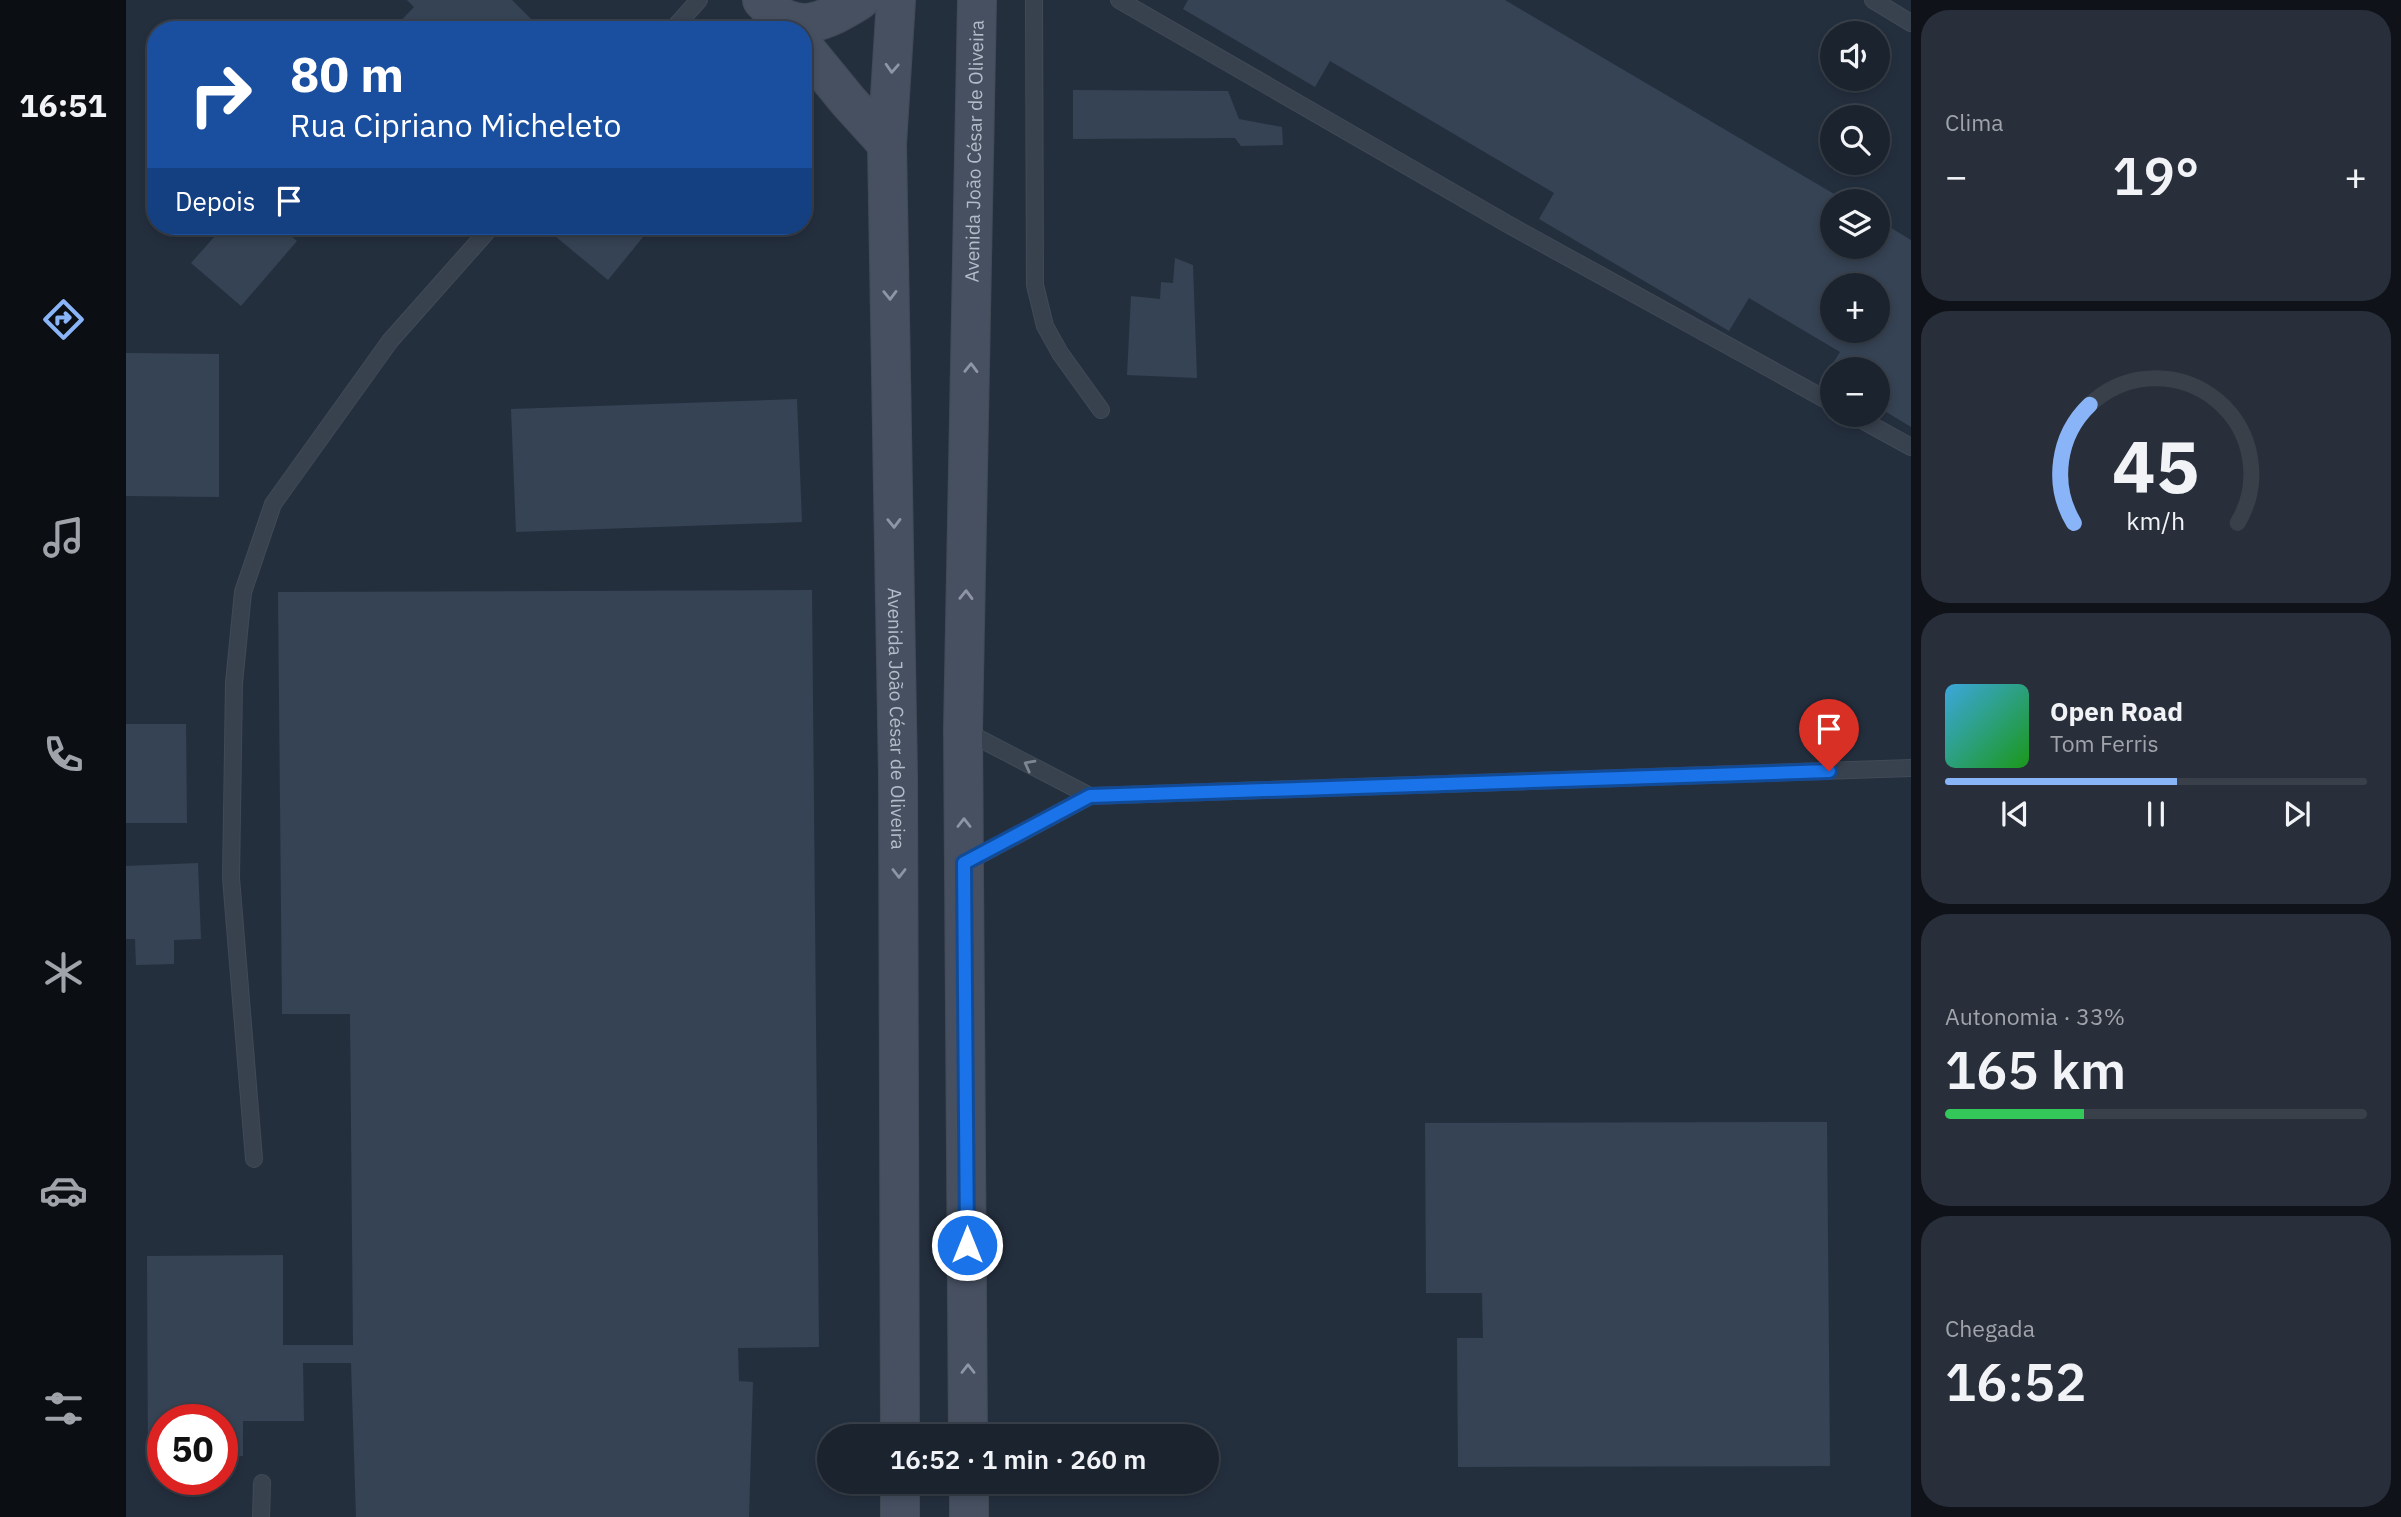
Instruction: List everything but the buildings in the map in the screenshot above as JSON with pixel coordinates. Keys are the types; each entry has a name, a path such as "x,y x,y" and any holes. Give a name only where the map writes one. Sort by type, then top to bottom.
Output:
{"main road":[{"path":"812,23 830,19 860,0"},
{"name":"Avenida João César de Oliveira","path":"895,0 887,144 898,776 900,1424"},
{"name":"Avenida João César de Oliveira","path":"968,1424 963,730 976,0"},
{"path":"812,57 887,144"},
{"path":"900,1494 900,1517"},
{"path":"969,1494 969,1517"}],"lane":[{"path":"680,21 699,0"},
{"path":"1034,0 1035,285 1045,326 1060,353 1101,410"},
{"path":"1119,0 1511,226 1820,396"},
{"path":"1873,0 1911,23"},
{"path":"254,1159 231,878 234,683 243,592 273,504 390,341 484,235"},
{"path":"1875,427 1911,447"},
{"path":"963,730 1090,796"},
{"path":"964,863 1090,796 1911,768"},
{"path":"261,1517 262,1483"}],"route":[{"path":"967,1245 964,863 1090,796 1829,771"}]}
